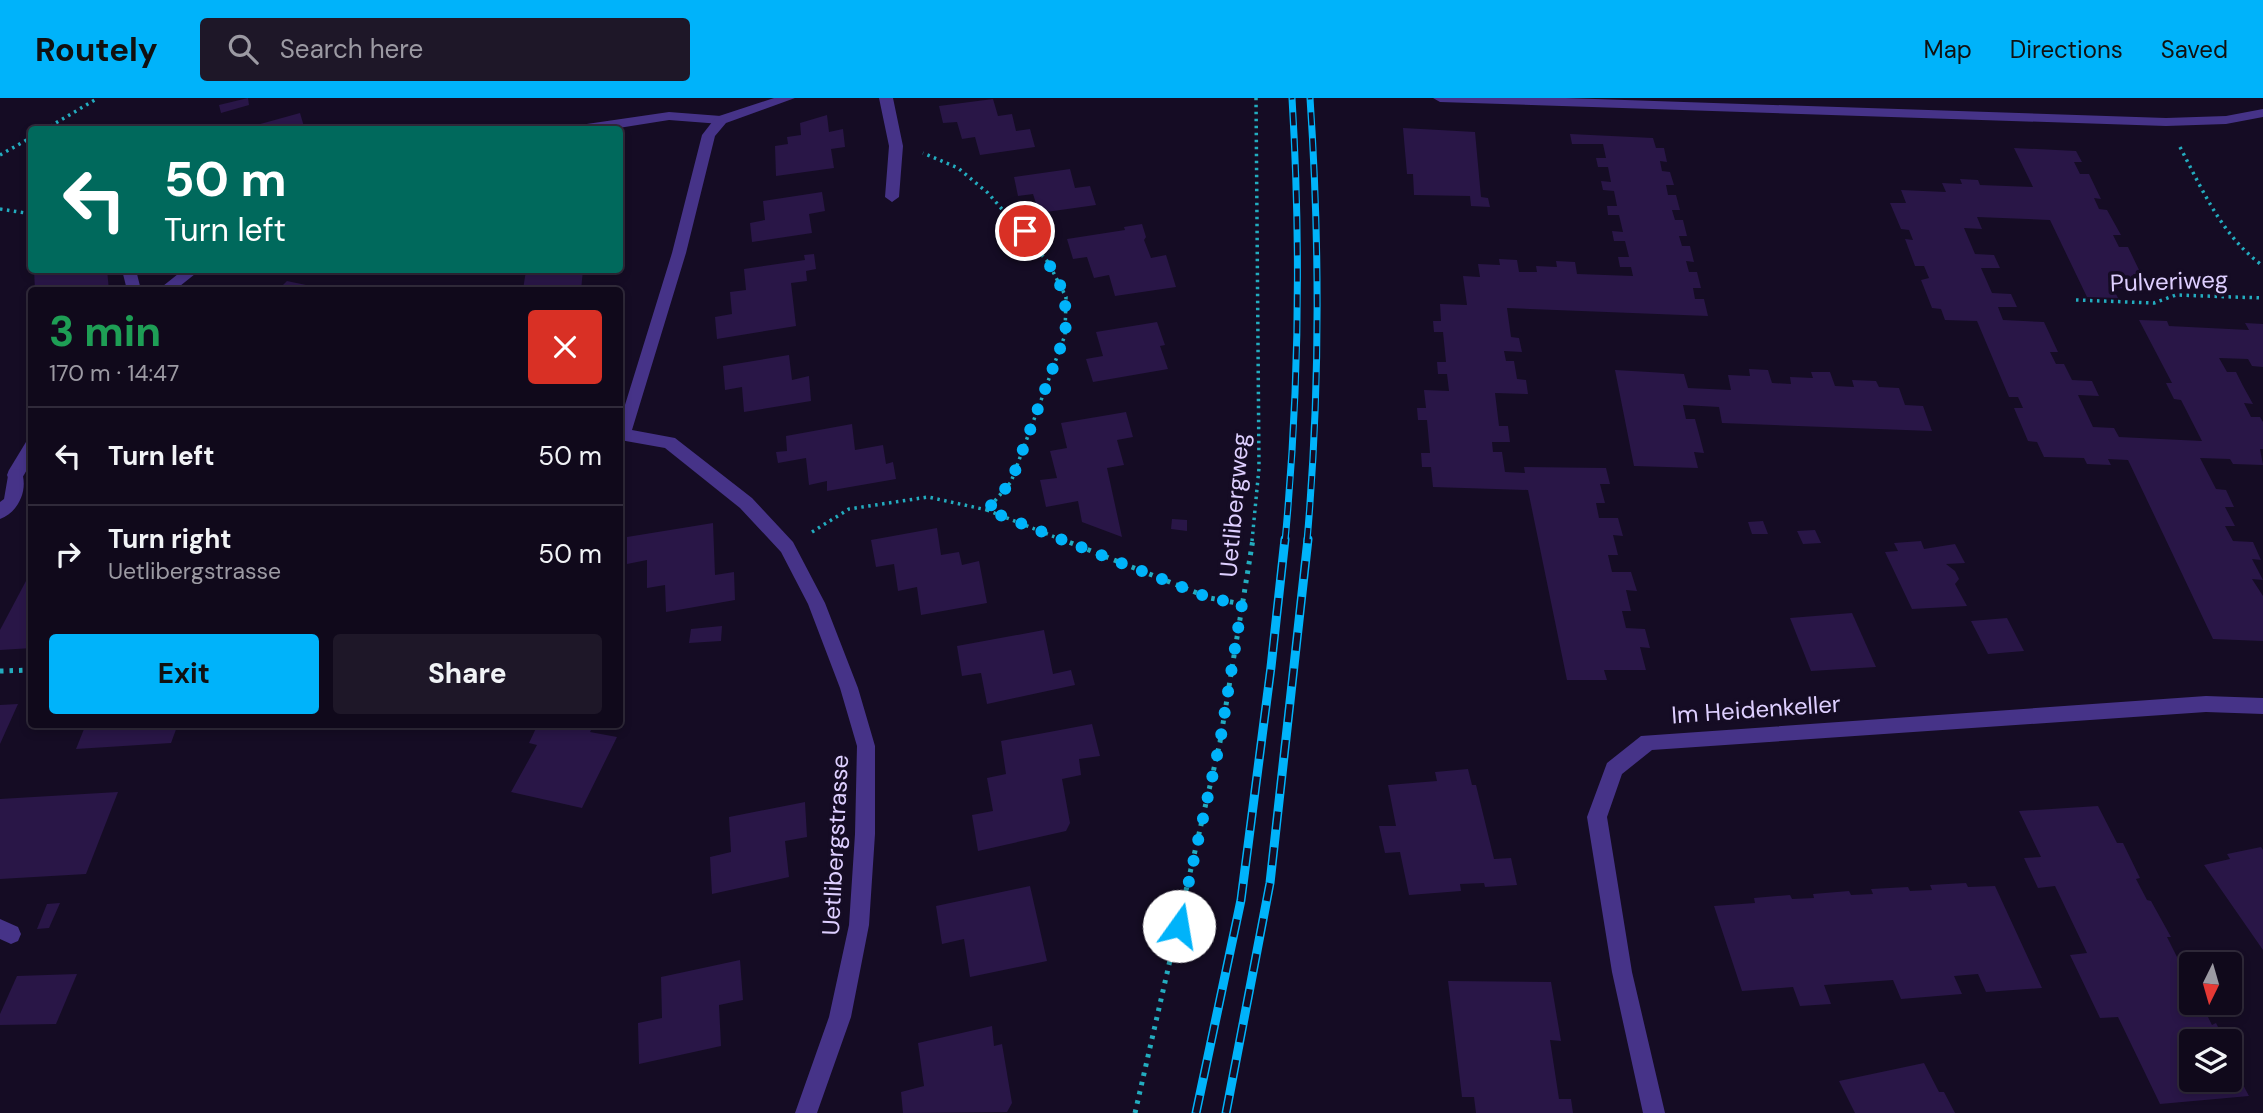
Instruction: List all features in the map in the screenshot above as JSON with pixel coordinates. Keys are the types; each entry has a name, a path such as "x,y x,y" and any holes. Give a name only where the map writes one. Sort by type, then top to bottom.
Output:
{"street":[{"path":"600,126 669,116 721,120 788,98"},
{"path":"886,98 896,146 891,197"},
{"path":"1440,98 2166,122 2226,120 2263,113"},
{"path":"623,433 679,253 709,135 721,120"},
{"path":"169,287 189,273"},
{"name":"Uetlibergstrasse","path":"623,439 669,442 746,503 787,547 816,603 849,688 866,746 865,834 859,925 840,1017 806,1113"},
{"path":"0,512 12,502 15,475 28,453"},
{"name":"Im Heidenkeller","path":"1654,1113 1622,972 1597,817 1614,769 1648,741 2206,704 2263,706"}],"path":[{"path":"51,126 98,98"},
{"name":"Uetlibergweg","path":"1135,1113 1220,742 1253,536 1259,468 1256,98"},
{"name":"Pulveriweg","path":"2166,122 2225,228 2251,258 2263,265"},
{"path":"0,155 28,138"},
{"path":"896,146 939,158 965,172 1025,231 1064,290 1068,309 1065,335 1054,372 1011,482 987,510"},
{"path":"0,209 28,214"},
{"name":"Pulveriweg","path":"2076,300 2154,303 2176,295 2263,298"},
{"path":"787,547 849,509 928,497 987,510 1210,598 1242,604"},
{"path":"0,671 28,670"}],"building":[{"path":"248,98 249,105 221,113 219,105"},
{"path":"993,99 998,116 1012,114 1016,131 1030,129 1035,147 980,155 975,137 962,139 957,122 943,123 939,106"},
{"path":"300,113 304,126 253,126"},
{"path":"827,115 829,132 843,129 845,147 831,149 834,168 776,176 775,146 788,144 787,137 801,135 800,123"},
{"path":"1403,128 1475,132 1481,197 1488,198 1490,207 1471,206 1470,196 1414,195 1413,174 1407,174"},
{"path":"1570,134 1653,138 1656,148 1664,148 1667,162 1660,161 1662,171 1670,172 1674,185 1666,185 1668,195 1676,195 1680,210 1672,210 1675,220 1683,220 1687,236 1679,236 1682,246 1690,246 1694,262 1686,261 1689,272 1697,272 1701,288 1693,288 1695,299 1704,299 1708,316 1507,308 1511,337 1519,338 1522,352 1504,351 1506,361 1514,361 1517,379 1526,380 1528,394 1495,393 1499,426 1508,426 1510,442 1492,442 1493,452 1502,452 1505,472 1525,473 1524,467 1606,468 1610,484 1600,484 1605,503 1596,503 1599,518 1618,518 1623,536 1613,535 1618,555 1608,555 1612,572 1631,572 1637,591 1626,590 1631,611 1622,611 1626,628 1645,629 1650,648 1640,647 1646,670 1604,670 1607,680 1567,680 1528,490 1433,487 1431,467 1422,467 1421,453 1430,453 1427,420 1418,420 1417,408 1426,408 1424,390 1449,391 1447,374 1438,374 1437,362 1446,362 1443,332 1434,332 1433,321 1441,321 1440,304 1467,305 1463,276 1480,277 1478,264 1500,265 1499,259 1517,260 1519,272 1537,272 1536,266 1557,267 1556,261 1575,262 1577,274 1633,276 1631,267 1620,267 1618,257 1629,257 1625,241 1614,241 1612,231 1623,232 1619,215 1608,215 1607,206 1617,206 1614,191 1603,190 1601,181 1611,182 1608,167 1598,167 1596,158 1606,158 1603,144 1572,144"},
{"path":"2014,148 2076,151 2082,162 2074,162 2080,174 2089,174 2101,199 2094,198 2099,209 2107,210 2121,235 2113,235 2119,247 2128,247 2141,274 2133,274 2141,289 2113,288 2118,298 2087,297 2050,220 1977,217 1982,229 1964,228 1975,254 1994,255 2000,268 1981,268 1992,293 2011,294 2017,307 1998,307 2003,320 2044,322 2058,352 2050,352 2056,364 2064,364 2072,380 2092,381 2099,396 2078,395 2093,427 2114,428 2119,437 2202,441 2181,400 2174,399 2166,383 2172,383 2139,320 2167,321 2169,326 2249,330 2245,323 2263,324 2263,367 2252,366 2248,359 2219,358 2227,372 2236,372 2253,404 2244,403 2251,417 2260,417 2263,422 2263,449 2260,449 2263,465 2233,464 2230,459 2200,458 2216,489 2226,490 2234,507 2225,507 2235,526 2225,526 2233,541 2253,542 2261,560 2252,559 2263,580 2252,579 2263,596 2263,641 2213,639 2128,460 2108,459 2111,465 2087,464 2084,458 2044,457 2037,442 2028,441 2014,408 2023,408 2018,397 2009,397 1977,321 1945,320 1941,309 1932,308 1921,280 1929,278 1924,266 1915,266 1905,239 1913,240 1909,230 1901,229 1890,203 1906,203 1901,190 1946,192 1942,183 1962,184 1960,179 1978,180 1980,185 2033,187"},
{"path":"1070,169 1075,188 1090,186 1096,205 1039,213 1033,194 1018,196 1014,177"},
{"path":"822,192 825,211 809,214 812,233 752,242 750,223 765,220 763,201"},
{"path":"1142,224 1146,237 1144,240 1151,258 1166,255 1176,287 1115,296 1109,275 1094,278 1087,257 1073,259 1067,239 1125,230 1124,227"},
{"path":"814,254 816,269 806,271 807,281 791,283 796,326 717,339 715,317 732,314 730,292 746,290 744,269 805,260 804,255"},
{"path":"34,273 107,273 109,287 35,287"},
{"path":"526,273 583,273 581,287 523,287"},
{"path":"287,281 316,287 281,287"},
{"path":"1157,322 1165,345 1160,346 1168,369 1093,382 1086,359 1103,356 1096,332"},
{"path":"789,355 792,380 809,376 811,401 744,412 742,387 725,390 723,366"},
{"path":"1749,369 1768,370 1772,383 1791,384 1790,377 1813,378 1811,372 1830,372 1835,386 1854,387 1852,380 1876,381 1879,387 1899,388 1905,405 1923,406 1932,431 1722,423 1719,407 1683,405 1686,419 1695,419 1704,453 1694,452 1698,468 1634,466 1615,370 1684,374 1688,388 1731,390 1728,375 1750,376"},
{"path":"1126,412 1133,437 1117,440 1124,465 1107,468 1122,537 1082,522 1078,501 1046,507 1040,480 1057,478 1050,451 1067,448 1061,423"},
{"path":"852,424 855,450 883,445 886,464 893,462 896,479 827,491 827,481 809,485 806,458 778,463 776,452 787,451 786,436"},
{"path":"1172,519 1187,520 1187,531 1171,529"},
{"path":"1763,521 1768,534 1752,534 1748,522"},
{"path":"713,523 715,575 734,572 735,600 666,612 665,585 647,588 647,560 627,564 627,537"},
{"path":"937,528 941,555 959,552 962,565 979,561 987,603 921,615 917,587 898,591 894,564 876,567 871,540"},
{"path":"1815,530 1821,543 1803,544 1797,531"},
{"path":"1921,541 1924,549 1955,544 1965,563 1946,564 1955,571 1959,579 1955,584 1967,606 1912,609 1885,552 1898,551 1894,543"},
{"path":"28,581 28,648 0,650 0,630"},
{"path":"1852,613 1876,667 1811,671 1790,618"},
{"path":"2007,618 2024,651 1988,654 1971,621"},
{"path":"722,626 721,641 689,643 691,629"},
{"path":"1044,630 1053,674 1071,670 1075,685 987,704 981,673 962,676 957,646"},
{"path":"18,704 0,744 0,705"},
{"path":"1092,724 1100,756 1079,759 1081,775 1062,779 1070,823 1066,831 978,851 972,815 993,811 987,778 1006,774 1001,741"},
{"path":"84,728 177,728 171,743 76,749"},
{"path":"536,728 592,728 590,732 617,737 582,808 511,792 537,745 529,743"},
{"path":"1468,769 1472,785 1476,785 1494,859 1511,858 1517,885 1485,887 1484,883 1460,884 1461,891 1409,895 1400,852 1385,853 1379,826 1396,826 1388,785 1437,781 1435,772"},
{"path":"118,792 86,874 0,879 0,799"},
{"path":"805,802 807,837 785,841 789,877 712,894 710,857 731,852 729,817"},
{"path":"2098,806 2117,843 2123,843 2140,878 2136,879 2171,937 2167,937 2179,961 2179,1015 2207,1015 2212,1025 2216,1023 2219,1029 2179,1029 2179,1092 2242,1092 2242,1083 2249,1096 2160,1104 2118,1017 2100,1018 2070,955 2087,953 2055,886 2038,888 2024,858 2041,857 2019,811"},
{"path":"2261,847 2263,950 2204,865 2230,859 2227,854"},
{"path":"1966,883 1968,887 1995,886 2042,988 1986,992 1978,974 1954,976 1962,994 1901,999 1893,980 1824,985 1831,1004 1800,1006 1793,987 1742,991 1714,906 1755,903 1754,898 1790,895 1792,899 1814,898 1813,894 1849,891 1851,895 1873,894 1871,889 1908,887 1910,891 1932,890 1930,885"},
{"path":"1030,886 1047,961 970,977 964,939 942,944 936,906"},
{"path":"60,903 49,928 37,929 47,904"},
{"path":"740,960 743,1000 719,1005 721,1046 639,1064 638,1023 662,1018 661,977"},
{"path":"77,974 56,1024 0,1025 0,1014 17,976"},
{"path":"1448,981 1551,982 1561,1041 1550,1040 1559,1099 1571,1099 1573,1113 1476,1113 1474,1097 1462,1097"},
{"path":"992,1026 994,1046 1002,1044 1012,1103 1007,1112 903,1113 901,1092 924,1086 918,1043"},
{"path":"1924,1063 1939,1092 1944,1092 1955,1113 1855,1113 1839,1081"}],"railway":[{"path":"1285,541 1297,320 1297,209 1292,98"},
{"path":"1307,541 1317,320 1316,209 1310,98"},
{"path":"1196,1113 1241,900 1285,539"},
{"path":"1226,1113 1270,883 1308,539"}],"route":[{"path":"1025,231 1064,290 1068,309 1065,335 1054,372 1011,482 987,510 1210,598 1242,604 1220,742 1179,926"}]}
